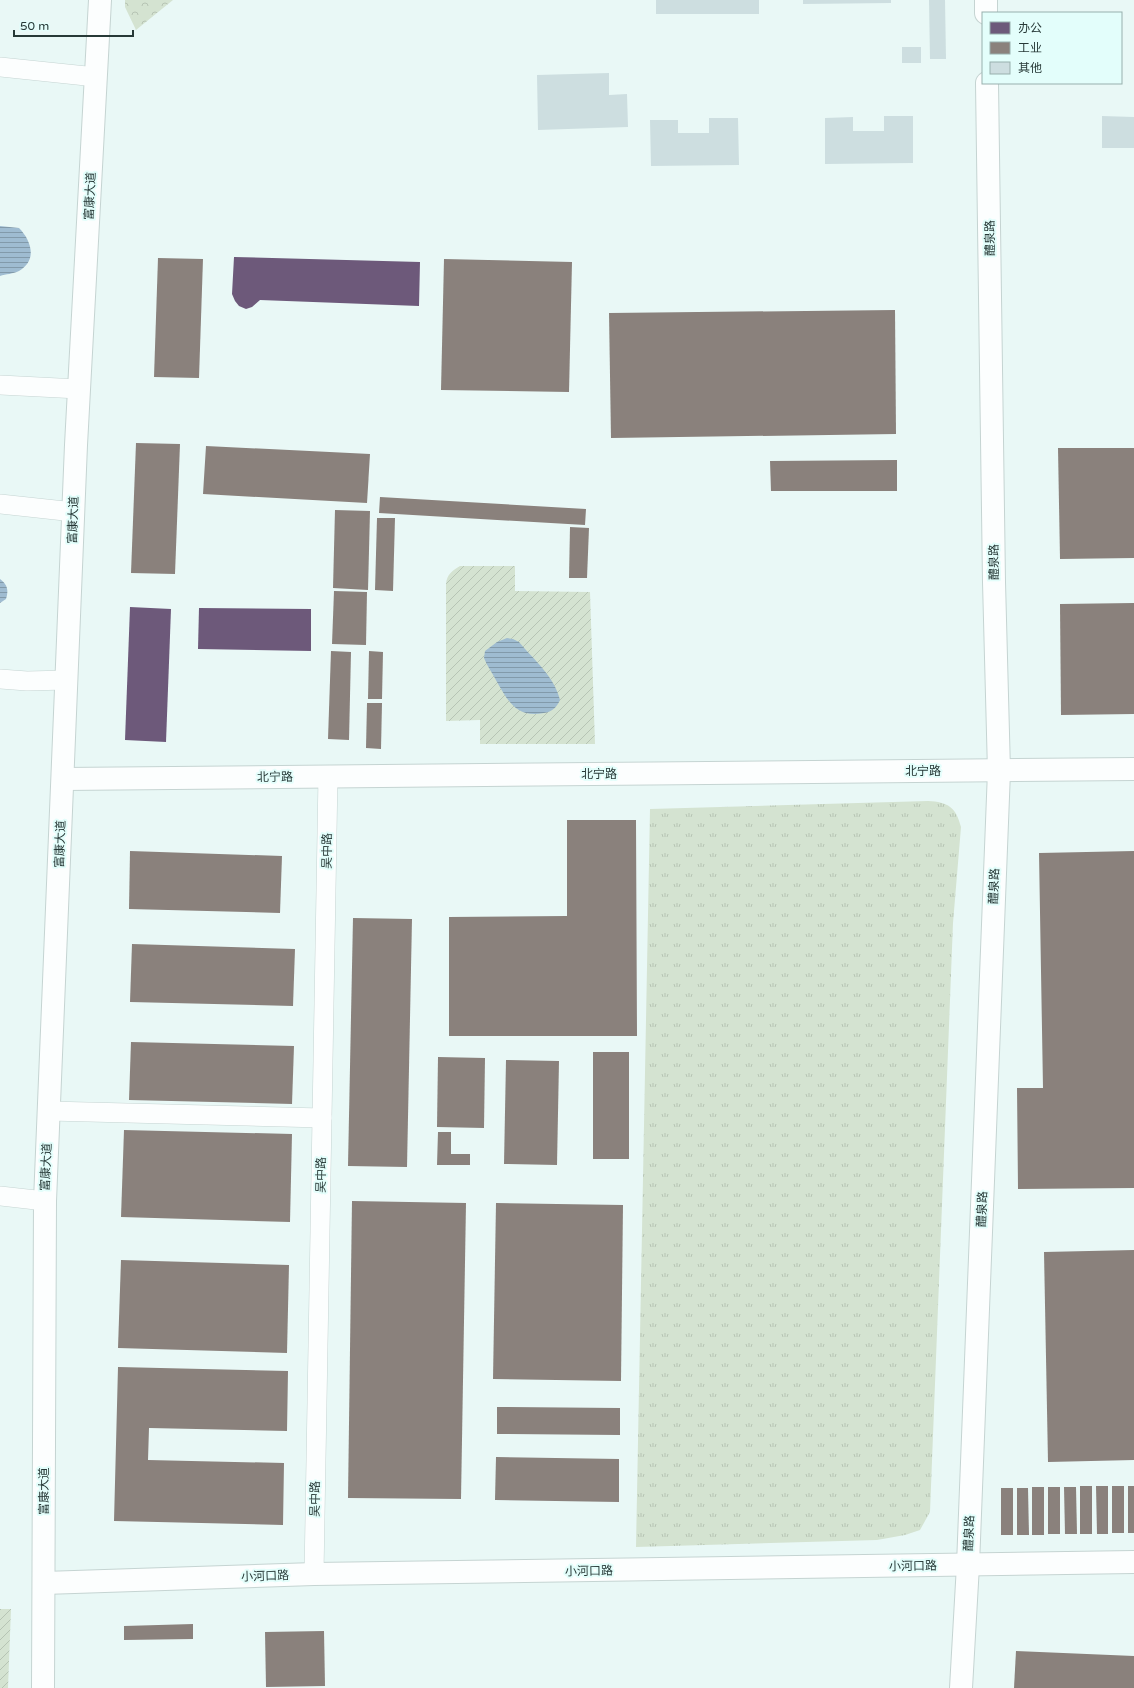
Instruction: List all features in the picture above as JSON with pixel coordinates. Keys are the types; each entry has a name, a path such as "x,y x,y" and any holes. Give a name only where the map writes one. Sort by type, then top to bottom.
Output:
{"street":[{"name":"富康大道","path":"43,1688 45,1201 79,389 100,0"},
{"path":"986,0 986,12"},
{"path":"0,67 96,77"},
{"name":"醴泉路","path":"961,1688 968,1565 999,771 994,590 987,84"},
{"path":"0,385 79,389"},
{"path":"0,504 74,512"},
{"path":"0,680 67,680"},
{"name":"北宁路","path":"63,779 1134,769"},
{"name":"吴中路","path":"314,1574 328,776"},
{"path":"49,1111 322,1118"},
{"path":"0,1196 45,1201"},
{"name":"小河口路","path":"44,1583 314,1574 1134,1562"}],"green space":[{"path":"125,0 173,0 136,30 125,7"},
{"path":"460,566 515,566 515,591 590,592 595,744 480,744 480,720 446,721 446,584 450,573"},
{"path":"928,801 946,804 954,810 961,827 953,923 930,1512 920,1530 905,1535 877,1540 636,1547 650,809"},
{"path":"0,1609 11,1609 8,1688 0,1688"}],"water":[{"path":"0,226 19,228 27,238 31,250 31,256 25,266 19,271 0,276"},
{"path":"0,579 6,585 7,593 6,599 0,603"},
{"path":"507,638 519,642 543,669 553,683 560,700 556,707 552,710 535,714 520,711 510,702 501,690 484,658 485,651 497,642"}],"building: 办公":[{"path":"234,257 420,262 419,306 260,300 252,307 246,309 239,306 232,294"},
{"path":"130,607 171,609 166,742 125,740"},
{"path":"199,608 311,609 311,651 198,649"}],"building: 工业":[{"path":"158,258 203,259 199,378 154,377"},
{"path":"444,259 572,262 569,392 441,390"},
{"path":"895,310 896,434 611,438 609,313"},
{"path":"136,443 180,444 175,574 131,573"},
{"path":"206,446 370,454 367,503 203,494"},
{"path":"1058,448 1134,448 1134,558 1060,559"},
{"path":"897,460 897,491 771,491 770,461"},
{"path":"380,497 586,509 585,525 379,513"},
{"path":"335,510 370,511 368,590 333,588"},
{"path":"377,518 395,518 393,591 375,590"},
{"path":"570,527 589,528 587,578 569,578"},
{"path":"334,591 367,592 366,645 332,644"},
{"path":"1134,603 1134,714 1061,715 1060,604"},
{"path":"331,651 351,652 349,740 328,739"},
{"path":"369,651 383,652 382,699 368,699"},
{"path":"367,703 382,703 381,749 366,748"},
{"path":"567,820 636,820 637,1036 449,1036 449,917 567,916"},
{"path":"130,851 282,856 280,913 129,909"},
{"path":"1134,851 1134,1188 1018,1189 1017,1088 1043,1088 1039,853"},
{"path":"353,918 412,919 407,1167 348,1166"},
{"path":"132,944 295,949 293,1006 130,1002"},
{"path":"131,1042 294,1046 292,1104 129,1100"},
{"path":"593,1052 629,1052 629,1159 593,1159"},
{"path":"438,1057 485,1058 484,1128 437,1127"},
{"path":"506,1060 559,1061 557,1165 504,1164"},
{"path":"124,1130 292,1134 290,1222 121,1217"},
{"path":"438,1132 451,1132 451,1154 470,1154 470,1165 437,1165"},
{"path":"352,1201 466,1203 461,1499 348,1498"},
{"path":"496,1203 623,1205 621,1381 493,1379"},
{"path":"1134,1250 1134,1460 1048,1462 1044,1252"},
{"path":"121,1260 289,1265 287,1353 118,1348"},
{"path":"118,1367 288,1371 287,1431 149,1428 148,1460 284,1463 283,1525 114,1521"},
{"path":"497,1407 620,1408 620,1435 497,1434"},
{"path":"496,1457 619,1459 619,1502 495,1500"},
{"path":"1080,1486 1092,1486 1092,1534 1080,1534"},
{"path":"1096,1486 1108,1486 1108,1534 1097,1534"},
{"path":"1112,1486 1124,1486 1124,1533 1112,1533"},
{"path":"1128,1486 1134,1486 1134,1533 1128,1533"},
{"path":"1032,1487 1044,1487 1044,1535 1032,1535"},
{"path":"1048,1487 1060,1487 1060,1534 1048,1534"},
{"path":"1064,1487 1076,1487 1077,1534 1065,1534"},
{"path":"1001,1488 1013,1488 1013,1535 1001,1535"},
{"path":"1017,1488 1028,1488 1029,1535 1017,1535"},
{"path":"193,1624 193,1639 124,1640 124,1626"},
{"path":"324,1631 325,1686 266,1687 265,1632"},
{"path":"1016,1651 1134,1656 1134,1688 1014,1688"}],"building: 其他":[{"path":"656,0 759,0 759,14 656,14"},
{"path":"803,0 891,0 891,3 803,4"},
{"path":"929,0 945,0 946,59 930,59"},
{"path":"902,47 921,47 921,63 902,63"},
{"path":"609,73 609,95 627,94 628,127 538,130 537,75"},
{"path":"884,116 913,116 913,163 825,164 825,118 853,117 853,131 884,131"},
{"path":"1102,116 1134,117 1134,148 1102,148"},
{"path":"709,118 738,118 739,165 651,166 650,120 678,120 678,133 709,133"}]}
